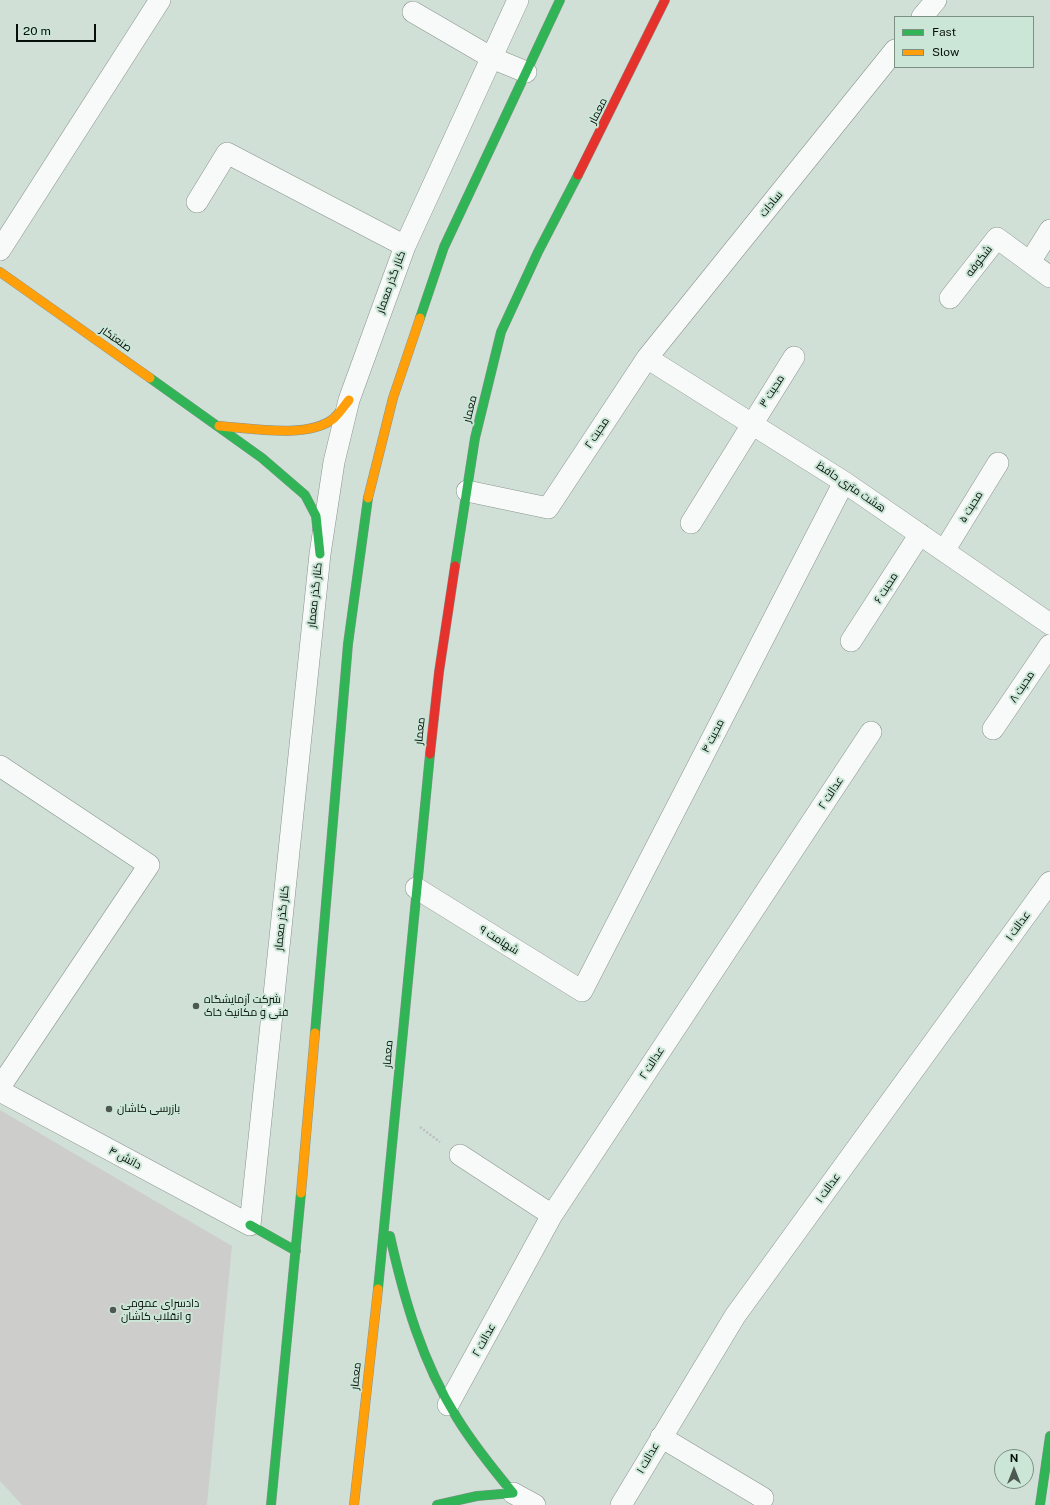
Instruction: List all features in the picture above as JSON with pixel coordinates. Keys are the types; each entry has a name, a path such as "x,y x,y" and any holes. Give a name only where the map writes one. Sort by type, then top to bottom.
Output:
{"main road":[{"path":"271,1505 296,1251 348,644 366,507 393,398 444,247 560,0"},
{"name":"معمار","path":"354,1505 386,1217 416,888 439,672 475,438 501,332 538,252 608,117 665,0"},
{"name":"صنعتکار","path":"0,272 219,426 262,458 304,495 316,516 320,554"},
{"path":"219,426 284,431 309,429 333,419 349,400"},
{"path":"386,1217 399,1278 418,1340 448,1405 478,1450 514,1493"},
{"path":"250,1225 296,1251"},
{"path":"1040,1505 1050,1436"},
{"path":"437,1505 477,1496 514,1493"}],"street":[{"path":"0,250 160,0"},
{"name":"کنار گذر معمار","path":"250,1225 320,554 334,462 349,400 404,246 518,0"},
{"path":"923,16 936,0"},
{"path":"413,12 492,58 526,72"},
{"name":"سادات","path":"647,358 894,51"},
{"path":"197,202 227,153 404,246"},
{"path":"1030,262 1050,230"},
{"name":"شکوفه","path":"950,298 997,238 1050,277"},
{"name":"محبت ۲","path":"467,491 548,508 647,358"},
{"name":"هشت متری حافظ","path":"647,358 844,482 1050,624"},
{"name":"محبت ۳","path":"691,523 751,424 794,358"},
{"name":"محبت ۵","path":"944,550 998,463"},
{"name":"محبت ۴","path":"582,991 844,482"},
{"name":"محبت ۶","path":"851,641 920,534"},
{"name":"محبت ۸","path":"993,729 1050,645"},
{"name":"عدالت ۲","path":"448,1405 552,1215 871,732"},
{"path":"0,766 149,865 0,1087"},
{"name":"عدالت ۱","path":"621,1505 660,1438 735,1316 1050,882"},
{"name":"شهامت ۹","path":"416,888 582,991"},
{"name":"دانش ۴","path":"0,1091 250,1225"},
{"path":"460,1156 552,1215"},
{"path":"660,1438 763,1498"},
{"path":"514,1493 535,1505"}],"path":[{"path":"395,1110 460,1156"}],"building":[{"name":"دادسرای عمومی و انقلاب کاشان","path":"0,1110 232,1246 207,1505 22,1505 0,1481"}],"traffic: fast":[{"path":"420,318 444,247 560,0"},
{"path":"455,566 475,438 501,332 538,252 578,175"},
{"path":"150,378 262,458 305,495 316,516 320,554"},
{"path":"315,1033 348,644 368,498"},
{"path":"378,1289 430,754"},
{"path":"271,1505 301,1193"},
{"path":"250,1225 296,1251"},
{"path":"390,1236 408,1307 434,1375 463,1428 513,1493"},
{"path":"1040,1505 1050,1436"},
{"path":"437,1505 477,1496 513,1493"}],"traffic: slow":[{"path":"0,272 150,378"},
{"path":"368,498 393,398 420,318"},
{"path":"219,426 278,431 309,429 322,425 333,419 349,400"},
{"path":"301,1193 315,1033"},
{"path":"354,1505 378,1289"}],"traffic: jam":[{"path":"578,175 665,0"},
{"path":"430,754 439,672 455,566"}],"place":[{"name":"شرکت آزمایشگاه فنی و مکانیک خاک","path":"196,1006"},
{"name":"بازرسی کاشان","path":"109,1109"},
{"name":"دادسرای عمومی و انقلاب کاشان","path":"113,1310"}]}
